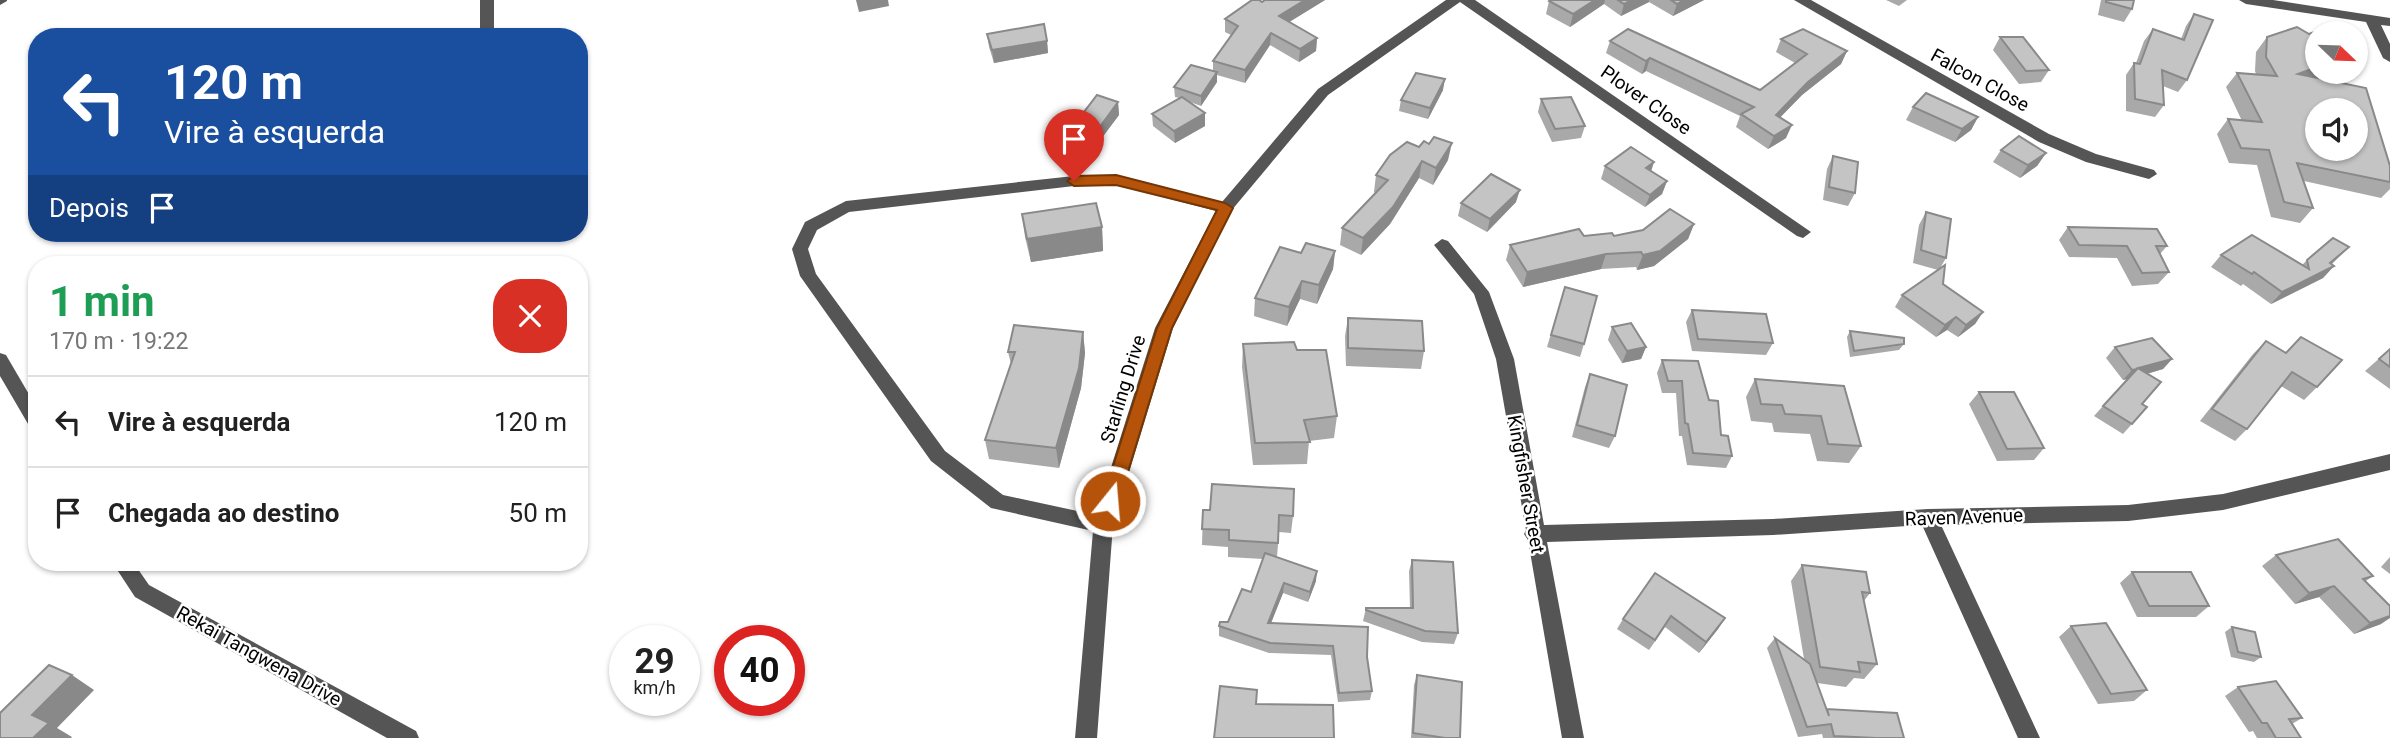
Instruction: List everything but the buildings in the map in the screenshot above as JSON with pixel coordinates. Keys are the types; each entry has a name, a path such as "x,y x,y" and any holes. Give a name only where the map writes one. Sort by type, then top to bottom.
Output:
{"street":[{"path":"487,0 487,28"},
{"name":"Starling Drive","path":"1086,738 1103,525 1164,328 1225,208 1323,92 1455,0"},
{"name":"Plover Close","path":"1466,0 1803,232"},
{"name":"Falcon Close","path":"1801,0 2044,138 2091,158 2149,174"},
{"path":"2246,0 2390,22"},
{"path":"2372,21 2390,58"},
{"path":"1103,525 998,502 938,456 808,276 800,249 811,226 846,207 1074,181 1116,180 1225,208"},
{"name":"Kingfisher Street","path":"1442,245 1481,292 1505,359 1534,534 1573,738"},
{"path":"0,360 28,408"},
{"name":"Raven Avenue","path":"1534,534 1773,527 1927,517 2128,513 2223,502 2390,462"},
{"path":"1927,517 2029,738"},
{"name":"Rekai Tangwena Drive","path":"128,571 142,591 408,738"}],"route":[{"path":"1074,181 1116,180 1164,190 1225,208 1164,328 1110,501"}]}
